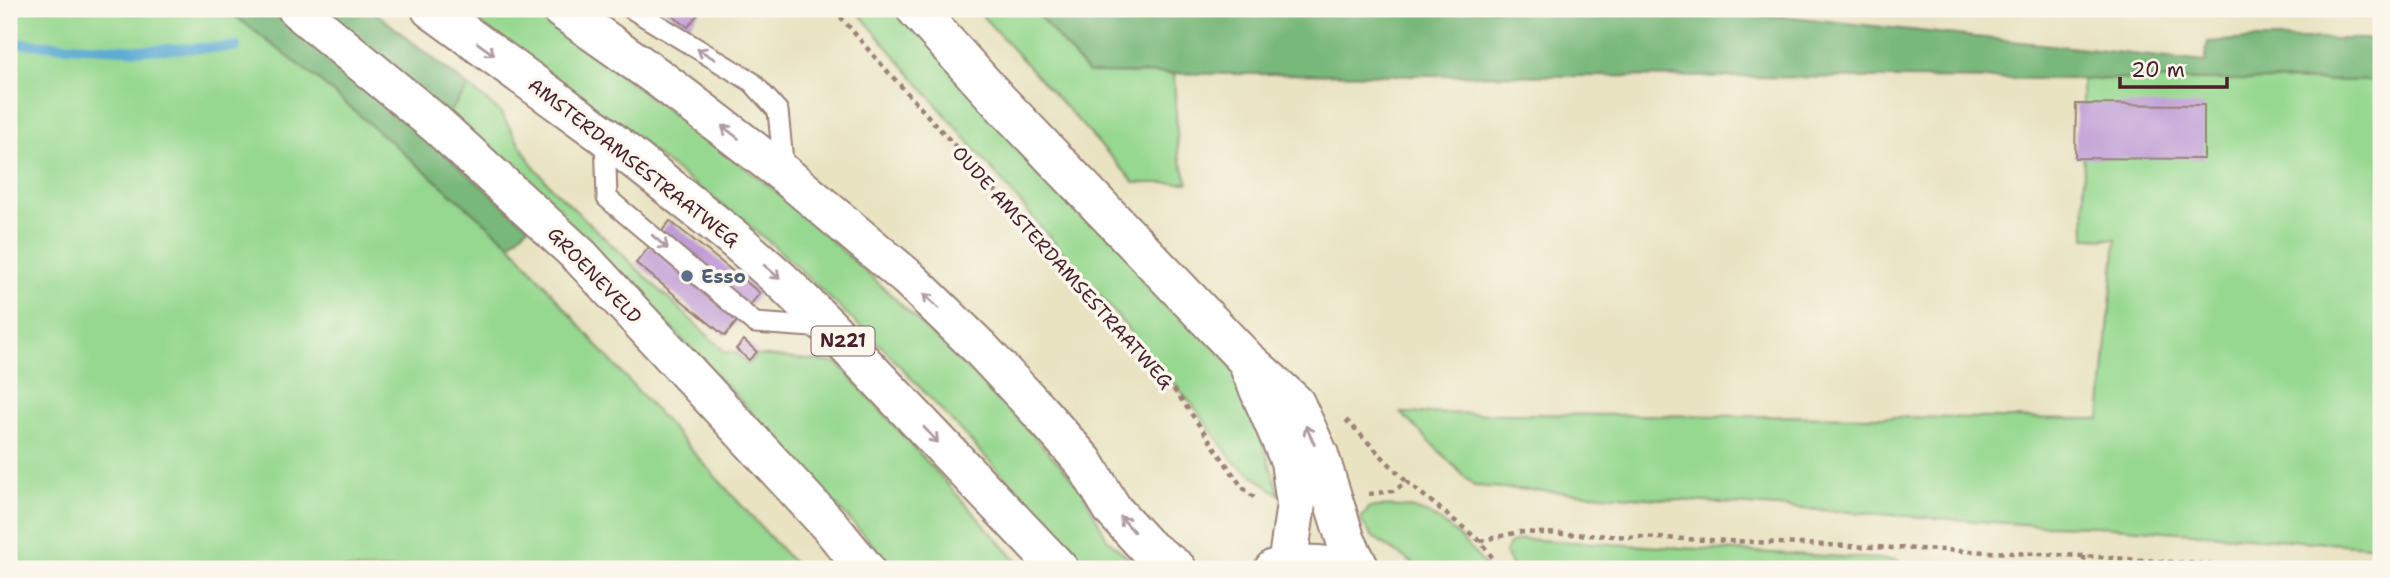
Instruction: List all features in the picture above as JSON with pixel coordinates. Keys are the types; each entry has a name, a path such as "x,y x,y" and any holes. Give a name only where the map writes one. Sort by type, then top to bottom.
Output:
{"street":[{"name":"GROENEVELD","path":"298,9 436,124 580,256 830,526 864,569"},
{"name":"AMSTERDAMSESTRAATWEG","path":"431,9 606,136 732,237 830,328 1059,569"},
{"path":"561,9 660,79 784,174 908,278 980,348 1084,462 1113,510 1146,546 1177,569"},
{"path":"916,9 1000,102 1245,358 1295,403 1319,456 1346,541 1360,569"},
{"path":"1245,358 1290,461 1296,503 1293,538 1280,568 1317,565 1342,569"}],"lane":[{"path":"632,9 752,82 778,111 784,174"},
{"path":"606,136 607,198 755,323 830,328"}],"path":[{"name":"OUDE AMSTERDAMSESTRAATWEG","path":"834,9 1179,396 1242,487 1254,499 1266,505 1296,503"},
{"path":"1334,499 1393,491 1407,482 1480,541 1501,569"},
{"path":"1480,541 1518,532 2084,556 2241,569"},
{"path":"2084,556 2084,569"}],"green space":[{"path":"9,9 226,9 316,78 510,244 601,350 799,569 9,569"},
{"path":"226,9 268,9 318,46 529,226 510,244 316,78"},
{"path":"319,9 371,9 469,87 447,115"},
{"path":"460,9 532,9 780,194 888,292 1000,400 1080,486 1107,539 1141,569 1091,569 883,348 772,244 541,67"},
{"path":"855,9 898,9 1226,359 1247,397 1280,495 1234,462 1192,404"},
{"path":"976,9 1033,9 1088,73 1174,74 1178,152 1188,183 1135,183"},
{"path":"1033,9 1718,9 2205,62 2208,42 2251,39 2381,39 2381,81 1088,73"},
{"path":"2082,79 2381,81 2381,547 1474,486 1401,413 2100,419 2116,239 2085,238"},
{"path":"469,87 500,112 532,164 552,188 725,352 736,353 748,364 757,355 838,363 1024,569 895,569 615,269 447,115"},
{"path":"1370,507 1404,507 1430,515 1452,530 1488,569 1422,569 1373,537 1360,520"},
{"path":"1520,539 1898,560 1902,565 1844,569 1513,569 1505,553 1509,544"}],"building":[{"path":"663,9 702,9 688,27"},
{"path":"2076,104 2204,105 2204,159 2075,158"},
{"path":"670,221 760,293 725,336 636,263"},
{"path":"744,340 757,352 749,360 736,349"}],"waterway":[{"path":"9,43 143,50 236,47"}],"place":[{"name":"Esso","path":"687,276"}]}
